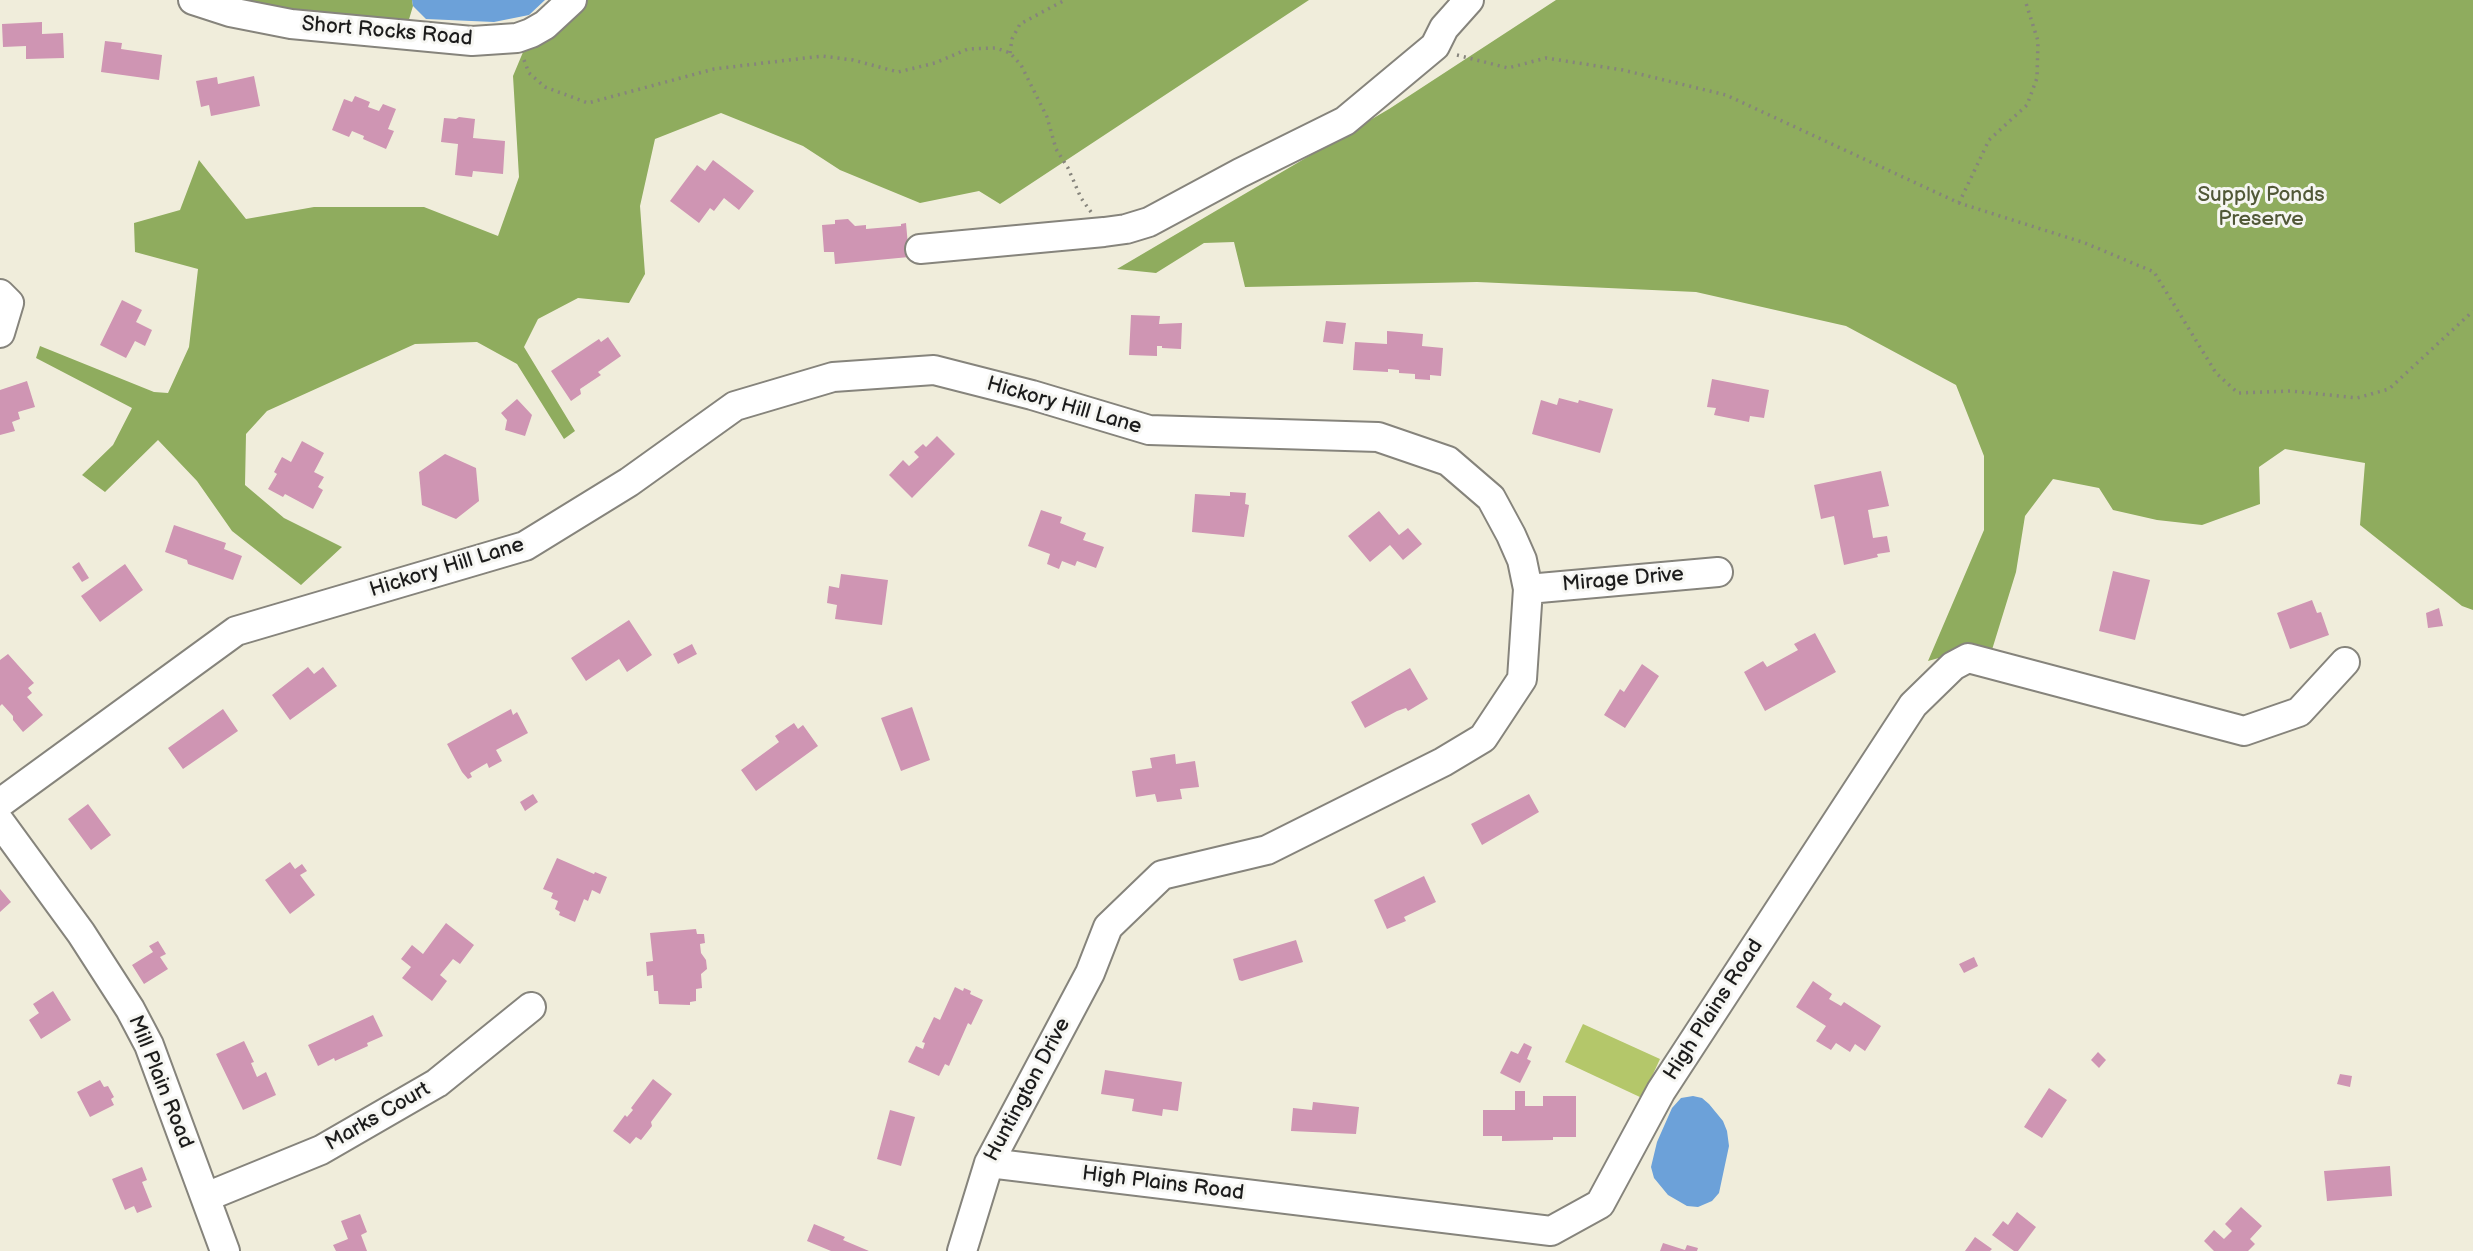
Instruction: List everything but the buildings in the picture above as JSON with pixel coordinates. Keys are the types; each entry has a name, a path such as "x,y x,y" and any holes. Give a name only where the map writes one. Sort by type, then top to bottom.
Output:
{"street":[{"name":"Short Rocks Road","path":"193,0 230,12 291,24 472,41 517,38 545,25 572,0"},
{"path":"920,249 1104,232 1149,222 1345,121 1435,46 1444,28 1469,0"},
{"path":"0,294 9,303 0,333"},
{"name":"Hickory Hill Lane","path":"0,803 236,631 525,546 629,482 735,406 833,377 934,370 1032,395 1149,430 1378,438 1448,461 1491,498 1522,560 1528,589 1522,679 1483,738 1443,762 1267,850 1162,875 1108,928 1090,973"},
{"name":"Mirage Drive","path":"1528,589 1718,572"},
{"name":"High Plains Road","path":"989,1163 1551,1231 1600,1204 1661,1091 1913,705 1953,666 1968,658 2244,731 2299,712 2345,662"},
{"name":"Mill Plain Road","path":"0,822 81,933 130,1009 149,1045 225,1251"},
{"name":"Huntington Drive","path":"962,1251 989,1163 1090,973"},
{"name":"Marks Court","path":"206,1197 321,1150 437,1083 531,1007"}],"path":[{"path":"1010,53 1012,39 1020,24 1065,0"},
{"path":"1959,203 1989,140 2027,105 2037,78 2038,41 2025,0"},
{"path":"517,38 528,74 534,80 555,93 588,103 714,69 822,56 853,60 898,72 935,63 968,49 996,48 1010,53 1021,65 1042,107 1056,149 1081,198 1104,232"},
{"path":"1435,46 1453,54 1507,68 1546,58 1623,69 1726,95 1959,203 2085,243 2154,272 2216,373 2238,393 2291,391 2357,398 2389,389 2473,311"}],"green space":[{"path":"238,0 412,0 413,6 407,26 264,7"},
{"path":"585,0 1309,0 1000,204 979,191 920,203 840,170 803,146 721,113 655,139 640,206 645,274 629,303 578,298 538,319 524,347 575,431 564,439 517,364 477,342 415,344 267,411 246,434 245,485 284,518 342,547 301,585 232,531 197,481 158,440 105,492 82,475 113,445 132,408 36,358 40,346 154,392 168,393 189,347 198,269 135,252 134,223 180,210 199,160 246,219 314,207 424,207 498,236 519,177 513,76 526,45 548,40"},
{"name":"Supply Ponds Preserve","path":"1556,0 2473,0 2473,610 2462,606 2360,525 2365,463 2285,449 2259,467 2260,504 2202,525 2157,520 2113,510 2099,488 2053,479 2025,516 2016,572 1991,653 1964,651 1928,661 1984,530 1984,456 1956,385 1846,326 1696,292 1477,282 1245,287 1234,242 1204,243 1156,273 1117,269 1389,109"},
{"path":"1583,1024 1660,1059 1642,1098 1565,1062"}],"water":[{"path":"412,0 545,0 529,15 494,22 426,19 413,6"},
{"path":"1681,1098 1702,1098 1723,1121 1729,1146 1719,1193 1712,1201 1698,1207 1687,1206 1668,1195 1654,1178 1651,1167 1657,1142 1672,1108"}]}
